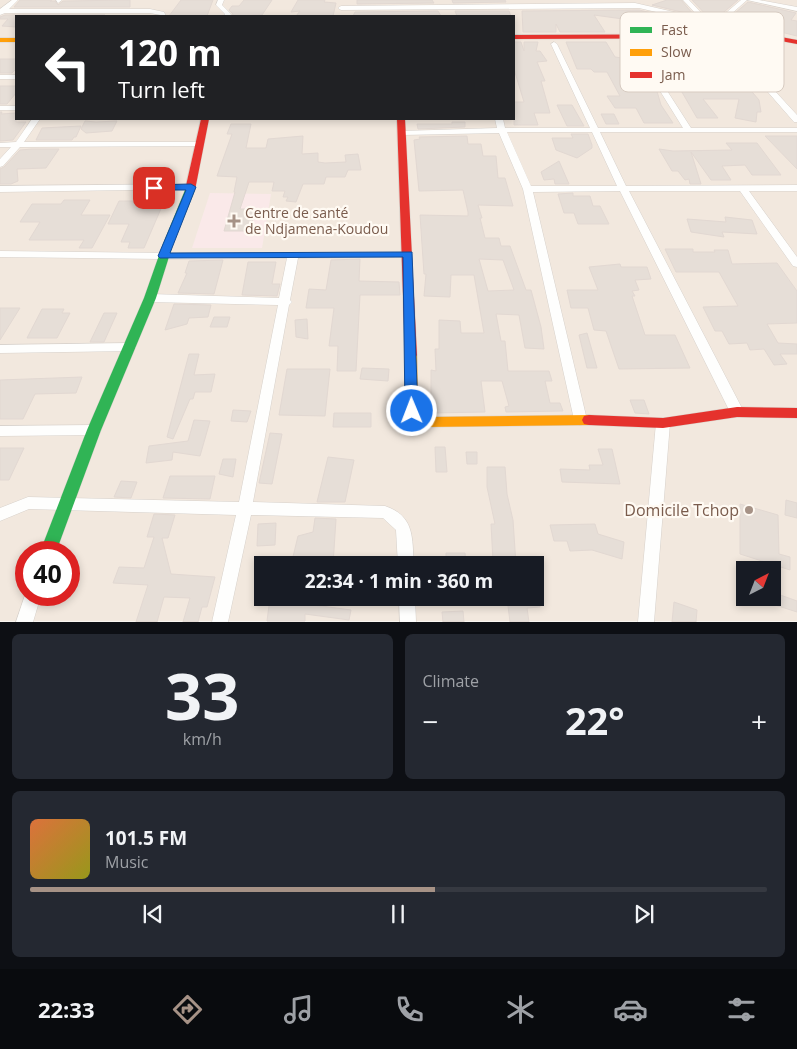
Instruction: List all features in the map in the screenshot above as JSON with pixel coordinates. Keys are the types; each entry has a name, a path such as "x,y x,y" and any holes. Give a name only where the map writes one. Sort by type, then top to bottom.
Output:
{"street":[{"path":"1,12 15,0"},
{"path":"222,0 219,5 228,15"},
{"path":"340,0 340,15"},
{"path":"494,0 500,15"},
{"path":"612,0 668,12"},
{"path":"686,0 697,12"},
{"path":"730,12 744,0"},
{"path":"750,0 797,9"},
{"path":"341,8 641,6"},
{"path":"1,12 125,11 158,12 162,13 162,15"},
{"path":"515,37 620,36"},
{"path":"784,39 797,42"},
{"path":"0,40 15,40"},
{"path":"554,44 597,130 623,189 737,412"},
{"path":"0,77 15,77"},
{"path":"665,92 689,130"},
{"path":"772,92 797,120"},
{"path":"0,108 15,108"},
{"path":"0,164 18,145 35,120"},
{"path":"52,541 94,430 150,298 191,187 205,120"},
{"path":"401,120 403,194 408,254 412,411 417,418 426,422 580,420 663,423 737,412 797,413"},
{"path":"499,120 528,189 580,420"},
{"path":"402,133 502,130 797,130"},
{"path":"0,145 201,144"},
{"path":"0,189 191,187"},
{"path":"742,188 797,264"},
{"path":"528,189 797,188"},
{"path":"0,254 164,256 408,254"},
{"path":"220,622 286,302 293,255"},
{"path":"150,298 286,302"},
{"path":"0,349 130,347"},
{"path":"646,622 663,423"},
{"path":"0,431 94,430"},
{"path":"0,516 18,505 28,503 385,512 396,517 404,526 406,556"},
{"path":"24,622 29,606"},
{"path":"407,606 408,622"}],"shaded area":[{"path":"0,0 797,0 797,621 0,621"},
{"name":"Centre de santé de Ndjamena-Koudou","path":"210,193 271,194 262,248 192,248"}],"building":[{"path":"20,0 52,0 50,1 55,1 58,5 63,1 130,0 130,7 14,7"},
{"path":"181,0 213,0 207,15 170,15"},
{"path":"244,0 272,0 262,15 232,15 229,10 232,6 239,6"},
{"path":"298,0 325,0 324,2 336,3 333,15 297,15 300,11 291,12"},
{"path":"357,0 432,0 434,3 357,4"},
{"path":"452,0 505,0 506,2 453,3"},
{"path":"667,0 681,0 691,12 681,12 652,5"},
{"path":"692,0 738,0 724,12 703,12"},
{"path":"748,2 796,13 791,20 797,21 797,36 784,33 784,12 736,12"},
{"path":"639,10 648,12 620,12 620,19 594,15 605,32 560,32 556,24 556,32 523,32 522,11"},
{"path":"438,11 440,15 354,15 355,12"},
{"path":"455,11 509,11 511,15 457,15"},
{"path":"15,15 15,27 2,26 8,19 0,19 0,17"},
{"path":"515,42 521,42 524,51 524,42 538,42 536,51 540,51 547,61 537,62 545,81 541,81 550,113 534,113 538,125 514,125 515,102 524,102 515,72"},
{"path":"566,42 606,42 615,57 620,58 620,92 657,92 661,105 673,123 644,123 636,108 615,108 607,96 620,96 607,72 577,69"},
{"path":"0,59 15,59 15,70 12,73 0,73"},
{"path":"0,86 15,86 15,94 7,104 0,104"},
{"path":"682,92 752,92 759,100 761,112 757,112 756,122 735,118 739,99 703,99 718,118 697,118"},
{"path":"557,105 572,105 584,126 567,126"},
{"path":"0,112 2,112 1,114 15,113 16,122 26,122 13,140 0,141"},
{"path":"601,114 614,114 619,124 606,124"},
{"path":"85,121 117,121 112,131 86,133 81,129"},
{"path":"452,122 465,122 465,127 418,129 417,124 452,124"},
{"path":"231,124 251,124 246,148 266,148 268,139 303,136 302,154 318,153 318,162 325,163 346,162 345,155 358,154 361,170 348,170 345,177 326,177 324,184 303,184 296,202 286,201 288,197 283,197 285,191 272,191 274,182 249,182 240,209 255,209 250,231 224,231 235,192 237,177 217,176 232,134 227,134"},
{"path":"81,126 76,137 72,140 36,140 42,128"},
{"path":"571,134 588,134 592,148 577,158 556,150 552,138 573,138"},
{"path":"467,136 468,144 481,144 483,156 496,156 498,178 505,178 513,206 478,205 482,218 480,218 485,238 499,238 501,246 510,246 526,290 531,290 541,327 544,349 525,348 519,315 496,314 501,341 505,341 508,371 549,371 552,381 545,381 550,403 560,403 563,411 506,412 505,407 509,406 502,381 481,381 485,412 431,413 431,370 436,371 435,349 439,349 439,320 460,321 461,333 484,333 474,275 451,275 450,297 424,296 426,274 424,274 420,215 468,216 468,212 463,190 419,191 414,140 420,139 419,137","holes":["479,259 503,260 514,290 488,291"]},
{"path":"765,136 797,136 797,169"},
{"path":"726,143 757,143 781,175 752,175 745,165 722,166 731,180 711,180 691,152 701,184 690,184 689,179 685,180 678,171 672,171 659,149 673,151 732,150"},
{"path":"59,149 46,168 17,169 18,181 11,184 0,184 0,169 20,150"},
{"path":"559,161 569,184 555,184 554,179 544,180 541,172"},
{"path":"573,193 573,196 590,196 593,206 600,206 609,224 578,224 574,213 564,213 558,194"},
{"path":"142,194 161,194 158,201 162,201 160,204 163,204 144,248 128,248 130,242 121,242 129,224 108,224 119,201 139,201"},
{"path":"64,200 90,200 81,215 110,215 92,248 79,248 84,240 29,240 40,222 20,222 32,204 61,204"},
{"path":"725,217 752,220 757,234 722,232 724,237 691,232 687,219 726,222"},
{"path":"665,249 693,249 693,252 728,250 732,264 777,263 797,291 797,323 767,324 778,343 797,344 797,354 780,354 787,364 774,365 764,349 750,350 747,343 729,344 722,331 715,331 703,307 738,306 719,272 676,272"},
{"path":"360,259 359,281 399,282 400,295 360,295 356,371 337,371 338,346 329,346 334,308 306,308 309,289 326,290 331,260"},
{"path":"223,260 214,294 178,293 187,273 185,273 189,261"},
{"path":"248,262 276,262 272,284 280,284 277,296 242,295"},
{"path":"620,264 621,267 647,267 651,279 635,280 639,290 632,291 645,335 675,335 690,368 619,369 606,331 594,330 588,308 571,308 567,290 598,290 589,267"},
{"path":"174,304 211,305 208,317 189,318 187,324 165,330"},
{"path":"0,308 20,308 0,340"},
{"path":"42,309 64,309 62,313 70,313 57,338 27,338"},
{"path":"104,313 117,313 104,342 90,342"},
{"path":"214,317 230,317 227,327 210,327"},
{"path":"307,319 308,339 296,337 295,320"},
{"path":"587,333 597,368 587,368 579,335"},
{"path":"189,354 199,354 194,375 215,374 211,392 195,392 193,399 190,399 173,439 167,437"},
{"path":"362,368 389,369 388,381 360,379"},
{"path":"287,369 330,369 325,416 279,415"},
{"path":"82,377 76,393 35,394 23,419 0,419 0,380"},
{"path":"630,400 644,400 649,414 635,413"},
{"path":"233,410 251,411 247,422 231,421"},
{"path":"334,413 371,413 371,427 333,427"},
{"path":"194,420 210,421 200,456 173,452 172,460 146,463 149,446 188,441"},
{"path":"270,433 282,434 272,484 259,483"},
{"path":"435,447 445,447 447,472 436,472"},
{"path":"0,448 24,448 9,480 0,480"},
{"path":"598,449 612,449 620,484 562,482 560,469 590,470 589,465 603,465"},
{"path":"466,452 477,452 477,464 467,464"},
{"path":"328,457 354,460 345,502 317,502"},
{"path":"223,459 236,459 233,477 219,474"},
{"path":"487,467 505,467 507,494 513,520 515,556 493,556 491,524 495,524 487,487"},
{"path":"170,476 215,476 210,499 163,498"},
{"path":"121,481 137,482 131,498 114,497"},
{"path":"786,500 797,503 797,518 785,515"},
{"path":"740,504 778,515 779,554 790,557 790,570 781,567 781,561 762,561 740,554"},
{"path":"154,514 175,515 168,538 162,538 171,574 215,577 207,607 202,607 198,622 183,622 190,598 164,597 157,622 136,622 148,585 113,583 119,567 144,568 154,537 147,537"},
{"path":"315,518 336,519 334,556 293,556 298,536 313,532"},
{"path":"276,523 275,545 257,546 258,524"},
{"path":"595,524 598,534 624,542 622,559 592,550 570,551 567,541 554,541 550,525"},
{"path":"446,553 465,553 465,556 446,556"},
{"path":"781,595 797,601 797,612 778,606 781,606"},
{"path":"674,602 697,610 696,622 672,622"},
{"path":"269,606 321,606 351,610 349,620 305,614 305,621 267,621"},
{"path":"508,606 540,606 527,608 529,622 510,622"},
{"path":"463,611 464,622 443,622 442,612"}],"traffic: fast":[{"path":"52,541 94,430 150,298 168,244 190,190"}],"traffic: slow":[{"path":"0,40 15,40"},
{"path":"411,355 412,411 425,422 589,420"}],"traffic: jam":[{"path":"515,37 620,37"},
{"path":"784,40 797,42"},
{"path":"190,190 205,120"},
{"path":"401,120 411,355"},
{"path":"589,420 663,423 737,412 797,413"}],"place":[{"name":"Centre de santé de Ndjamena-Koudou","path":"234,221"},
{"name":"Domicile Tchop","path":"749,510"}],"route":[{"path":"154,188 191,187 164,256 408,254 412,411"}]}
